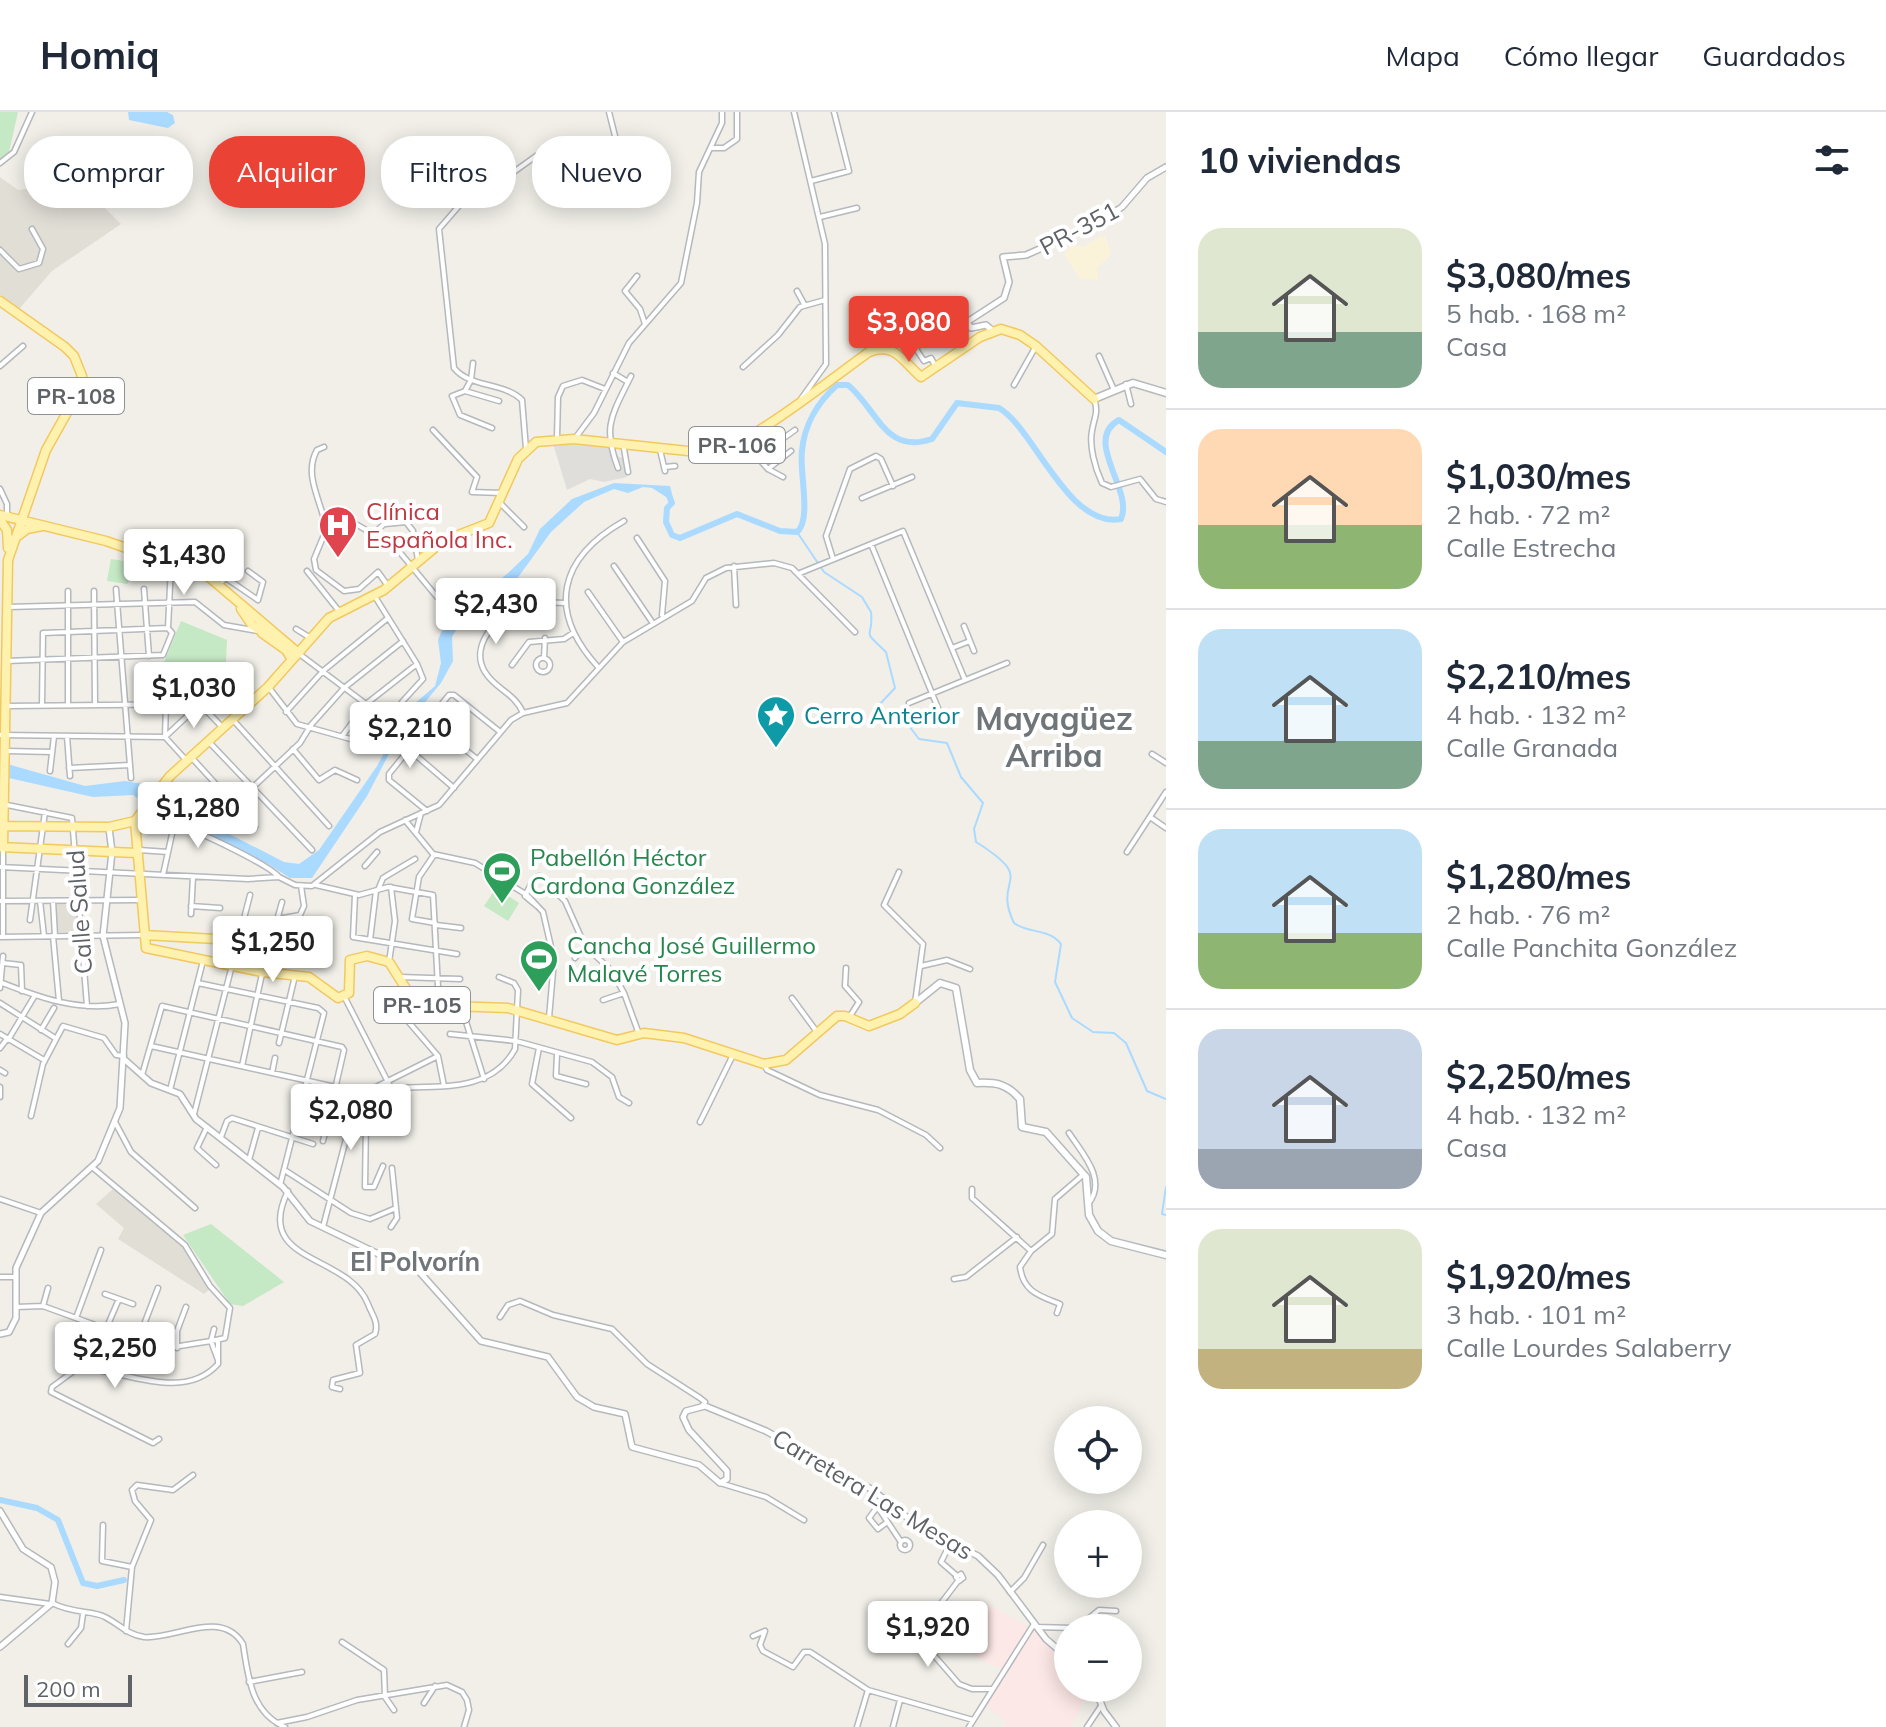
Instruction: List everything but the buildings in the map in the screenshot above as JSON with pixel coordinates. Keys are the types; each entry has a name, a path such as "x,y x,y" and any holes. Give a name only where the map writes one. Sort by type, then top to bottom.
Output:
{"main road":[{"name":"PR-108","path":"0,301 65,347 74,356 82,376 74,400 46,450 8,560 1,847"},
{"path":"888,349 899,353 921,377 993,331 1010,330 1036,346 1094,399 1126,384 1166,393"},
{"name":"PR-106","path":"526,449 541,440 557,438 623,442 707,453 743,442 869,352 888,349"},
{"path":"2,826 109,827 136,820 188,759 268,687 292,653 339,611 388,586 443,541 485,526 500,503 526,449"},
{"path":"8,560 7,530 2,517 47,525 171,564 219,584 233,596 252,625 295,640 310,637"},
{"path":"14,539 27,529 47,525"},
{"path":"264,630 292,653"},
{"path":"136,820 144,935 271,942 264,972"},
{"path":"1,847 136,851"},
{"name":"PR-105","path":"144,935 146,948 264,972 309,977 336,997 345,998 350,992 350,960 367,956 389,962 417,1003 517,1011 617,1040 639,1034 690,1039 764,1064"},
{"path":"764,1064 786,1060 837,1016 849,1017 860,1025 871,1025 915,1003 940,983 956,988 972,1076 977,1083 995,1082 1008,1087 1020,1099 1022,1127 1046,1132 1084,1174 1090,1218 1105,1239 1166,1255"}],"street":[{"path":"0,163 14,152 32,112"},
{"path":"526,449 522,400 508,391 459,374 453,362 439,229 471,192 497,184 536,156 555,152 582,161 613,158 617,144 609,112"},
{"path":"574,439 585,428 629,343 678,289 685,275 699,172 722,123 722,112"},
{"path":"711,148 724,148 737,139 737,112"},
{"path":"794,112 825,236 826,364 801,399"},
{"path":"811,181 849,171 834,112"},
{"name":"PR-351","path":"967,325 1004,298 1009,282 1003,257 1026,255 1094,225 1122,207 1147,178 1166,167"},
{"path":"820,217 857,208"},
{"path":"0,250 19,269 39,263 43,249 32,229"},
{"path":"637,276 625,291 634,301 645,324"},
{"path":"797,291 804,304"},
{"path":"743,367 804,304 825,300"},
{"path":"628,307 634,301"},
{"path":"916,349 920,343 919,331 945,323 967,325 973,329 986,325 993,331"},
{"path":"888,349 890,326"},
{"path":"901,340 916,349 924,361 931,358 937,368"},
{"path":"0,366 23,346"},
{"path":"1014,385 1036,346"},
{"path":"1099,356 1114,390"},
{"path":"465,391 471,380 473,363"},
{"path":"613,373 628,383"},
{"path":"618,468 608,441 610,416 631,376"},
{"path":"557,438 558,397 563,386 582,380 605,389"},
{"path":"1126,384 1131,404"},
{"path":"492,428 460,415 452,396 465,391 499,401"},
{"path":"1094,399 1098,410 1091,433 1092,446 1102,483 1111,487 1140,479 1156,499 1166,502"},
{"path":"433,430 477,477 472,492 504,493"},
{"path":"757,457 795,430"},
{"path":"623,442 628,472"},
{"path":"743,442 768,469 783,477"},
{"path":"658,446 665,469 675,466"},
{"path":"324,447 318,449 313,459 315,498 326,525 314,559 318,574 351,592 378,572 388,586"},
{"path":"768,469 791,451"},
{"path":"833,559 826,536 850,469 876,456 881,459 893,486"},
{"path":"862,498 912,477"},
{"path":"0,489 7,504 2,517"},
{"path":"500,503 524,527"},
{"path":"354,523 371,534 401,509 413,509 421,515"},
{"path":"383,525 400,520 406,522 413,531 415,565"},
{"path":"598,667 573,633 564,603 570,576 581,554 598,537 624,521"},
{"path":"800,573 903,531 965,680"},
{"path":"637,538 665,581 662,615"},
{"path":"393,544 415,565 437,597"},
{"path":"871,544 879,574 940,713 944,715"},
{"path":"5,661 163,655 172,633 168,628 171,564"},
{"path":"316,885 380,832 439,805 499,731 523,713 567,703 623,642 662,615 692,601 711,574 734,566 781,564 800,573 855,632"},
{"path":"614,566 652,622"},
{"path":"734,566 736,605"},
{"path":"219,584 226,578 258,600 263,582 248,571"},
{"path":"307,571 339,611"},
{"path":"116,589 131,778"},
{"path":"144,589 149,656"},
{"path":"68,591 68,705"},
{"path":"94,591 95,704"},
{"path":"588,592 623,642"},
{"path":"374,595 423,679 402,702"},
{"path":"5,607 195,602 224,625 264,630"},
{"path":"523,713 516,699 485,672 480,657 482,643 492,628 512,611 532,604 564,603"},
{"path":"286,712 323,671 388,618"},
{"path":"964,626 974,651"},
{"path":"42,706 43,633 168,628"},
{"path":"304,628 310,637"},
{"path":"296,629 310,637"},
{"path":"512,665 524,646 545,638 564,639 573,633"},
{"path":"544,658 545,638"},
{"path":"235,804 293,749 344,688 403,641"},
{"path":"952,648 970,641"},
{"path":"292,653 323,671 390,722"},
{"path":"909,703 1007,663"},
{"path":"343,735 366,704 417,664"},
{"path":"268,687 297,724 379,747"},
{"path":"477,759 432,723 432,716 440,705 449,695 454,695 499,731"},
{"path":"235,702 243,709"},
{"path":"166,703 165,737 255,827"},
{"path":"5,706 200,704 223,728"},
{"path":"2,735 165,737 200,704"},
{"path":"232,719 329,826"},
{"path":"50,771 54,736"},
{"path":"67,736 70,776"},
{"path":"208,741 312,850"},
{"path":"293,749 319,780 335,770 357,780"},
{"path":"4,756 52,752"},
{"path":"424,812 389,778 406,753 412,752 454,788"},
{"path":"1152,754 1166,763"},
{"path":"69,768 130,765"},
{"path":"1127,852 1166,792"},
{"path":"2,803 45,812 30,920"},
{"name":"Calle Salud","path":"45,812 72,818 87,1006"},
{"path":"416,832 424,812"},
{"path":"1150,817 1166,828"},
{"path":"136,820 152,826 174,825 265,865 279,877 301,886 316,885 355,895 391,887 434,897 440,1007"},
{"path":"405,820 434,855 475,863 535,903 547,918 554,960 548,1022"},
{"path":"163,875 174,825"},
{"path":"0,1334 13,1326 16,1307 14,1277 41,1213 92,1167 115,1122 125,1058 125,1023 103,936 112,852 109,827"},
{"path":"1,847 1,937 144,935"},
{"path":"362,848 372,858"},
{"path":"136,851 168,852"},
{"path":"365,866 377,852"},
{"path":"434,855 420,875 414,921 461,928"},
{"path":"370,940 377,890 383,878 415,859"},
{"path":"1,867 193,877 279,877"},
{"path":"899,872 884,905 921,940 921,966 915,1003"},
{"path":"525,896 530,883 539,876 565,901 585,946 611,970 624,993 639,1034"},
{"path":"191,914 193,877"},
{"path":"530,883 535,903"},
{"path":"278,919 300,915 304,906 301,886"},
{"path":"389,962 395,921 391,887"},
{"path":"193,1116 250,895"},
{"path":"355,895 353,937 457,954"},
{"path":"1,901 141,900"},
{"path":"40,901 44,936"},
{"path":"53,901 59,1001"},
{"path":"282,902 271,942 314,944"},
{"path":"191,906 220,908"},
{"path":"575,958 585,946"},
{"path":"3,956 1,984 35,997 87,1006 120,1004"},
{"path":"170,1090 203,960"},
{"path":"921,966 947,960 970,969"},
{"path":"3,963 21,965 22,991"},
{"path":"846,968 845,986 859,1002 849,1017"},
{"path":"242,1066 264,972"},
{"path":"400,977 460,979"},
{"path":"345,998 391,1088 444,1086 484,1079 512,1055 516,1041 517,987 499,977"},
{"path":"279,1043 294,980"},
{"path":"198,983 318,1008 324,1015 280,1185"},
{"path":"603,1000 624,993"},
{"path":"0,1048 35,997"},
{"path":"792,998 817,1032"},
{"path":"0,1003 55,1038"},
{"path":"142,1077 162,1006 318,1041 344,1050 323,1141"},
{"path":"41,1030 54,1008"},
{"path":"462,1008 484,1079"},
{"path":"400,1012 438,1056 444,1086"},
{"path":"31,1116 44,1060 63,1026 69,1025 104,1038 116,1055 125,1058 142,1077 180,1094 193,1116 288,1191 306,1218 323,1230 416,1268 481,1341 548,1357 577,1397 594,1407 625,1414 632,1447 699,1465 720,1483 766,1497 804,1520"},
{"path":"0,1034 44,1060"},
{"path":"450,1034 516,1041 594,1063 615,1082 619,1097 629,1103"},
{"path":"151,1046 358,1092 438,1056"},
{"path":"539,1048 532,1084 571,1118"},
{"path":"557,1053 556,1076 586,1084"},
{"path":"700,1122 733,1055"},
{"path":"272,1073 275,1058"},
{"path":"764,1064 767,1070 804,1089 878,1110 926,1135 940,1148"},
{"path":"0,1097 1,1088"},
{"path":"323,1230 358,1092"},
{"path":"221,1137 228,1120 232,1118 313,1144"},
{"path":"351,1118 391,1126"},
{"path":"366,1121 364,1185 374,1187 383,1166"},
{"path":"115,1122 131,1152 195,1208"},
{"path":"249,1160 258,1126"},
{"path":"207,1127 197,1148 216,1165"},
{"path":"1069,1133 1093,1168 1094,1190 1088,1204"},
{"path":"16,1307 43,1306 161,1349 225,1338 231,1310 210,1286 185,1245 92,1167"},
{"path":"391,1227 397,1218 392,1194 392,1168"},
{"path":"286,1171 368,1219 396,1208"},
{"path":"1057,1313 1060,1304 1036,1296 1022,1278 1020,1267 1031,1251 1052,1234 1055,1199 1084,1174"},
{"path":"972,1189 972,1198 1031,1251"},
{"path":"288,1191 282,1211 287,1241 298,1252 341,1272 356,1283 377,1324 375,1334 356,1345 360,1373 333,1380 332,1387 340,1389"},
{"path":"0,1199 41,1213"},
{"path":"954,1279 966,1277 1017,1237"},
{"path":"76,1318 101,1250"},
{"path":"0,1277 14,1277"},
{"path":"43,1306 48,1288"},
{"path":"138,1340 158,1288"},
{"path":"105,1294 133,1304"},
{"path":"106,1329 119,1299"},
{"path":"500,1317 508,1305 520,1301 553,1315 607,1326 647,1364 705,1402 688,1410 684,1420 726,1469 727,1479 720,1483"},
{"path":"177,1348 177,1331 186,1307"},
{"path":"214,1329 211,1341 218,1360"},
{"path":"159,1439 153,1443 91,1409 57,1397 51,1392 52,1387 81,1368 159,1382 184,1381 208,1372 218,1360 218,1340"},
{"name":"Carretera Las Mesas","path":"702,1406 766,1431 884,1498 904,1517 981,1558 1035,1626 1054,1644"},
{"path":"126,1631 132,1567 151,1520 135,1501 133,1488 137,1485 168,1491 181,1487 193,1475"},
{"path":"884,1498 869,1518 878,1529 887,1522"},
{"path":"879,1504 901,1542"},
{"path":"0,1511 23,1549 51,1567 55,1582 51,1603 0,1647"},
{"path":"103,1525 101,1559 132,1567"},
{"path":"916,1636 958,1578 942,1565 951,1542"},
{"path":"1010,1592 1024,1578 1043,1545"},
{"path":"0,1597 51,1603 68,1612 105,1617 126,1631 150,1637 196,1627 230,1632 243,1644 249,1682 259,1706 275,1723 285,1727"},
{"path":"890,1605 964,1687 992,1689"},
{"path":"1093,1614 1097,1611 1116,1611"},
{"path":"68,1644 81,1628 83,1614"},
{"path":"753,1636 765,1631 760,1645 763,1651 793,1667 804,1652 810,1652 868,1690 972,1724 1035,1626 1054,1627"},
{"path":"342,1642 384,1670 385,1697 394,1710"},
{"path":"249,1682 275,1674 302,1672"},
{"path":"275,1723 307,1717 357,1700 447,1685 462,1692 469,1706 464,1727"},
{"path":"424,1703 435,1686"},
{"path":"857,1727 868,1690"},
{"path":"893,1727 900,1700"},
{"path":"1100,1702 1116,1727"},
{"path":"1087,1727 1101,1706"}],"shaded area":[{"path":"0,177 18,190 24,189 24,208 105,208 121,224 52,271 19,309 0,295"},
{"path":"552,440 616,444 616,456 623,458 627,477 604,482 590,479 567,490"},
{"path":"54,903 77,903 77,932 55,932"},
{"path":"113,1189 181,1244 210,1289 204,1294 118,1239 124,1228 96,1204"},
{"path":"977,1599 1035,1630 1054,1649 1054,1702 1084,1702 1071,1727 1003,1727 1006,1721 986,1706 1009,1672 975,1657 948,1636"}],"green space":[{"path":"0,112 18,112 9,152 0,161"},
{"path":"111,559 131,562 127,584 107,581"},
{"path":"181,621 227,640 225,684 172,680 170,665 163,665"},
{"name":"Pabellón Héctor Cardona González","path":"496,888 519,903 508,921 484,906"},
{"path":"211,1224 284,1282 243,1306 230,1304 183,1235"}],"sand":[{"path":"1100,236 1106,237 1111,255 1097,268 1098,280 1079,278 1064,254 1072,245 1084,247"}],"water":[{"path":"128,112 167,112 173,115 175,123 168,128 129,120"},
{"path":"614,483 670,486 674,502 652,488 643,487 628,493 614,489 584,502 551,532 511,587 463,618 452,637 453,661 441,683 401,731 367,796 312,878 290,878 268,864 176,823 133,795 93,797 0,776 0,762 85,786 125,781 143,784 167,802 284,862 299,864 319,850 377,766 407,710 435,686 441,663 438,640 446,621 528,554 540,529 572,499"}],"waterway":[{"path":"669,496 672,503 667,508 666,522 672,535 680,538 737,514 780,531 797,532 804,517 803,441 818,406 837,385 848,385 884,427 903,441 932,439 957,403 999,408 1025,435 1068,494 1084,509 1102,518 1121,519 1123,507 1107,452 1109,429 1119,420 1166,452"},
{"path":"797,532 824,572 862,597 871,612 870,636 886,652 895,688 879,705 880,712 906,722 919,739 947,743 961,777 983,803 974,829 976,842 1006,865 1010,873 1007,896 1014,923 1045,933 1061,944 1055,982 1072,1018 1093,1032 1114,1033 1126,1043 1147,1091 1166,1099"},
{"path":"1166,1187 1162,1214 1166,1215"},
{"path":"0,1500 37,1508 58,1520 83,1583 97,1586 124,1580"}],"place":[{"name":"Clínica Española Inc.","path":"338,559"},
{"name":"Cerro Anterior","path":"776,749"},
{"name":"Pabellón Héctor Cardona González","path":"502,905"},
{"name":"Cancha José Guillermo Malavé Torres","path":"539,993"}],"district":[{"name":"Mayagüez Arriba","path":"1054,736"},
{"name":"El Polvorín","path":"415,1261"}]}
